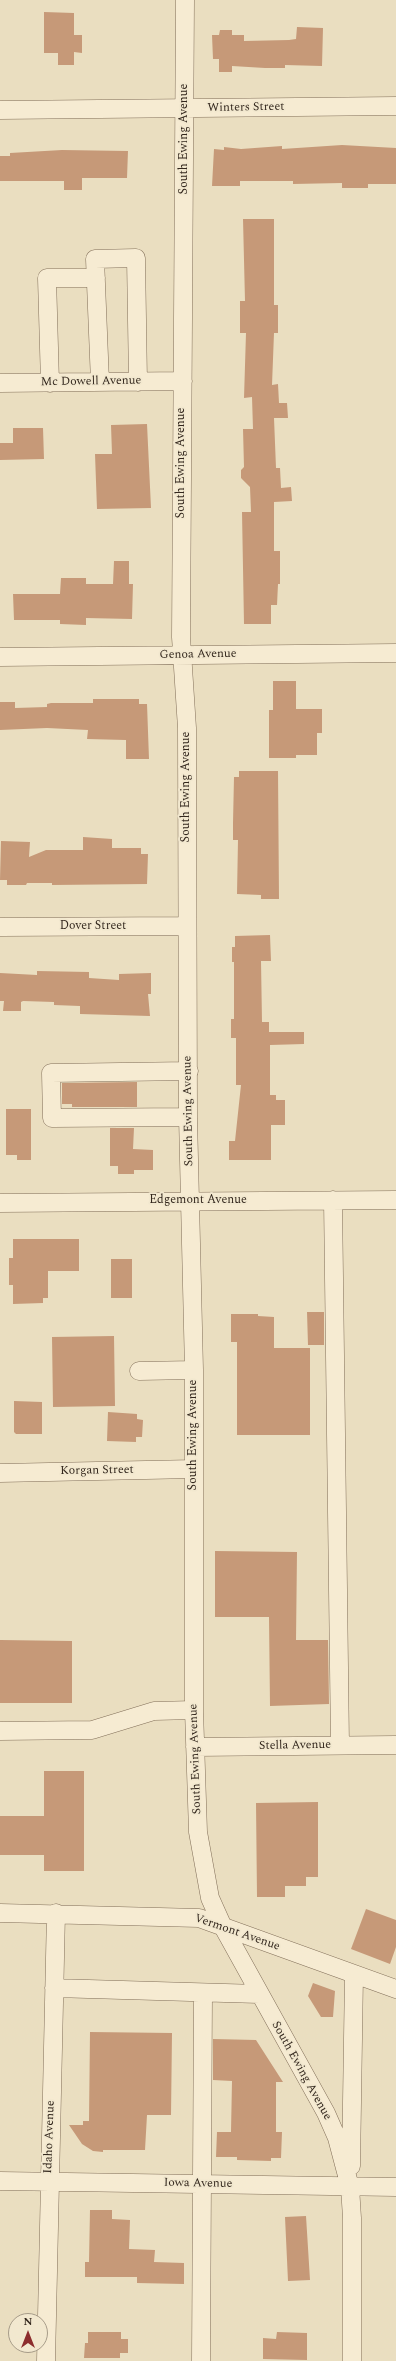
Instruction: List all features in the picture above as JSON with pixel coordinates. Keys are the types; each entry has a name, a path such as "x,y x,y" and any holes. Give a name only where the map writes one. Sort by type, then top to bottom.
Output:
{"street":[{"name":"South Ewing Avenue","path":"185,0 182,654 187,728 188,1117 194,1370 194,1710 198,1832 210,1898 259,1994 326,2113 337,2138 350,2187"},
{"name":"Winters Street","path":"0,110 396,106"},
{"path":"100,382 95,259 136,258 138,382"},
{"path":"50,383 47,278 96,278"},
{"name":"Mc Dowell Avenue","path":"0,383 183,382"},
{"name":"Genoa Avenue","path":"0,657 396,652"},
{"name":"Dover Street","path":"0,927 187,926"},
{"path":"188,1117 52,1118 51,1073 189,1071"},
{"name":"Edgemont Avenue","path":"0,1203 191,1200 396,1200"},
{"path":"333,1200 340,1745"},
{"path":"139,1371 194,1370"},
{"name":"Korgan Street","path":"0,1473 194,1469"},
{"path":"0,1731 92,1730 154,1711 194,1710"},
{"name":"Stella Avenue","path":"195,1747 396,1744"},
{"name":"Vermont Avenue","path":"0,1913 177,1916 198,1918 396,1989"},
{"name":"Idaho Avenue","path":"46,2361 56,1913"},
{"name":"South Ewing Avenue","path":"352,2361 352,2218 350,2187 354,1975"},
{"path":"54,1988 203,1994 259,1994"},
{"path":"201,2361 204,2184 203,1994"},
{"name":"Iowa Avenue","path":"0,2181 396,2187"}],"building":[{"path":"44,12 74,13 74,35 82,35 82,53 74,52 74,65 58,65 58,53 44,53"},
{"path":"297,27 323,28 322,66 285,65 285,68 265,68 232,66 232,72 219,72 219,59 213,59 212,35 219,35 220,30 232,30 232,35 244,35 244,41 289,40 296,39"},
{"path":"342,145 396,148 396,184 368,184 368,188 342,188 342,183 293,184 293,181 240,181 240,186 212,186 214,149 224,150 224,147 241,149 282,146 282,149"},
{"path":"62,150 128,151 127,178 82,178 82,190 64,190 64,181 0,181 0,156 10,156 10,153"},
{"path":"243,219 274,219 274,305 278,305 278,333 274,333 272,385 278,384 279,403 287,403 288,418 274,418 276,468 280,468 281,488 291,487 292,501 274,502 274,551 280,551 280,584 278,584 277,605 271,605 271,624 244,624 242,512 251,512 250,487 241,478 241,470 244,467 243,429 253,429 252,397 244,398 246,333 240,333 240,301 245,301"},
{"path":"147,424 151,508 97,509 95,454 112,454 111,425"},
{"path":"13,428 43,428 44,459 0,460 0,443 13,443"},
{"path":"114,561 129,561 129,584 133,584 132,619 86,618 86,625 60,624 60,620 14,620 13,594 60,594 61,578 86,578 86,584 113,584"},
{"path":"273,681 296,681 296,709 322,709 322,733 317,733 317,755 296,755 296,758 269,758 269,710 273,710"},
{"path":"93,699 139,699 139,704 147,704 149,759 126,759 126,740 87,739 88,730 47,728 0,730 0,702 15,702 15,708 47,707 47,704 51,703 93,703"},
{"path":"239,771 278,771 279,899 261,899 261,895 237,894 238,840 233,840 233,823 234,777 239,777"},
{"path":"83,837 112,839 112,848 141,848 141,854 148,854 147,884 52,885 52,883 27,883 26,885 7,885 7,880 0,880 1,841 30,842 29,857 46,850 83,850"},
{"path":"270,935 271,961 261,961 262,1022 269,1022 269,1032 304,1032 304,1044 270,1045 270,1095 276,1095 276,1100 285,1100 285,1125 271,1125 271,1160 229,1160 229,1141 235,1141 241,1085 236,1085 236,1038 231,1038 231,1019 234,1019 234,962 232,962 232,947 235,947 235,936"},
{"path":"37,971 89,972 89,978 119,980 119,974 151,973 151,994 148,994 150,1016 80,1014 80,1006 54,1005 54,1002 23,1001 21,1002 21,1011 3,1011 4,1001 0,1001 0,973 37,975"},
{"path":"137,1082 137,1107 72,1107 72,1104 62,1104 62,1083"},
{"path":"6,1109 31,1109 31,1160 17,1160 17,1155 6,1155"},
{"path":"110,1128 134,1128 133,1149 153,1150 153,1170 134,1170 134,1174 118,1174 118,1166 110,1166"},
{"path":"13,1239 79,1239 79,1271 48,1271 48,1298 43,1298 43,1303 13,1304 13,1285 9,1285 9,1258 13,1258"},
{"path":"111,1259 132,1259 132,1298 111,1298"},
{"path":"307,1312 324,1312 324,1345 308,1345"},
{"path":"231,1314 258,1314 258,1316 274,1317 274,1348 310,1348 310,1435 237,1435 237,1342 231,1342"},
{"path":"114,1336 115,1406 53,1407 52,1337"},
{"path":"14,1401 42,1402 42,1434 16,1434 14,1432"},
{"path":"108,1412 137,1414 137,1419 143,1420 142,1437 136,1437 136,1442 107,1441"},
{"path":"215,1551 297,1552 296,1640 328,1640 329,1704 270,1706 269,1617 215,1617"},
{"path":"0,1640 72,1641 72,1703 0,1703"},
{"path":"44,1771 84,1771 84,1871 44,1871 44,1855 0,1855 0,1816 44,1816"},
{"path":"318,1802 318,1877 306,1877 306,1886 285,1886 285,1897 257,1897 256,1803"},
{"path":"366,1909 396,1920 396,1947 390,1964 351,1949"},
{"path":"313,1983 335,1991 333,2017 321,2017 308,1996"},
{"path":"90,2032 172,2033 171,2115 147,2115 145,2150 93,2151 82,2144 69,2125 83,2125 83,2121 89,2121"},
{"path":"213,2039 256,2040 283,2082 276,2082 276,2132 282,2132 281,2158 271,2158 271,2161 237,2160 237,2157 216,2157 217,2132 231,2132 232,2081 213,2080"},
{"path":"90,2210 112,2210 112,2219 130,2220 129,2249 155,2250 154,2262 184,2263 184,2284 137,2283 137,2277 85,2277 85,2262 89,2262"},
{"path":"306,2216 310,2280 288,2281 285,2217"},
{"path":"88,2332 121,2332 121,2339 128,2339 128,2353 120,2353 120,2358 84,2358 85,2343 88,2343"},
{"path":"277,2332 307,2333 307,2360 263,2359 263,2338 276,2339"}]}
